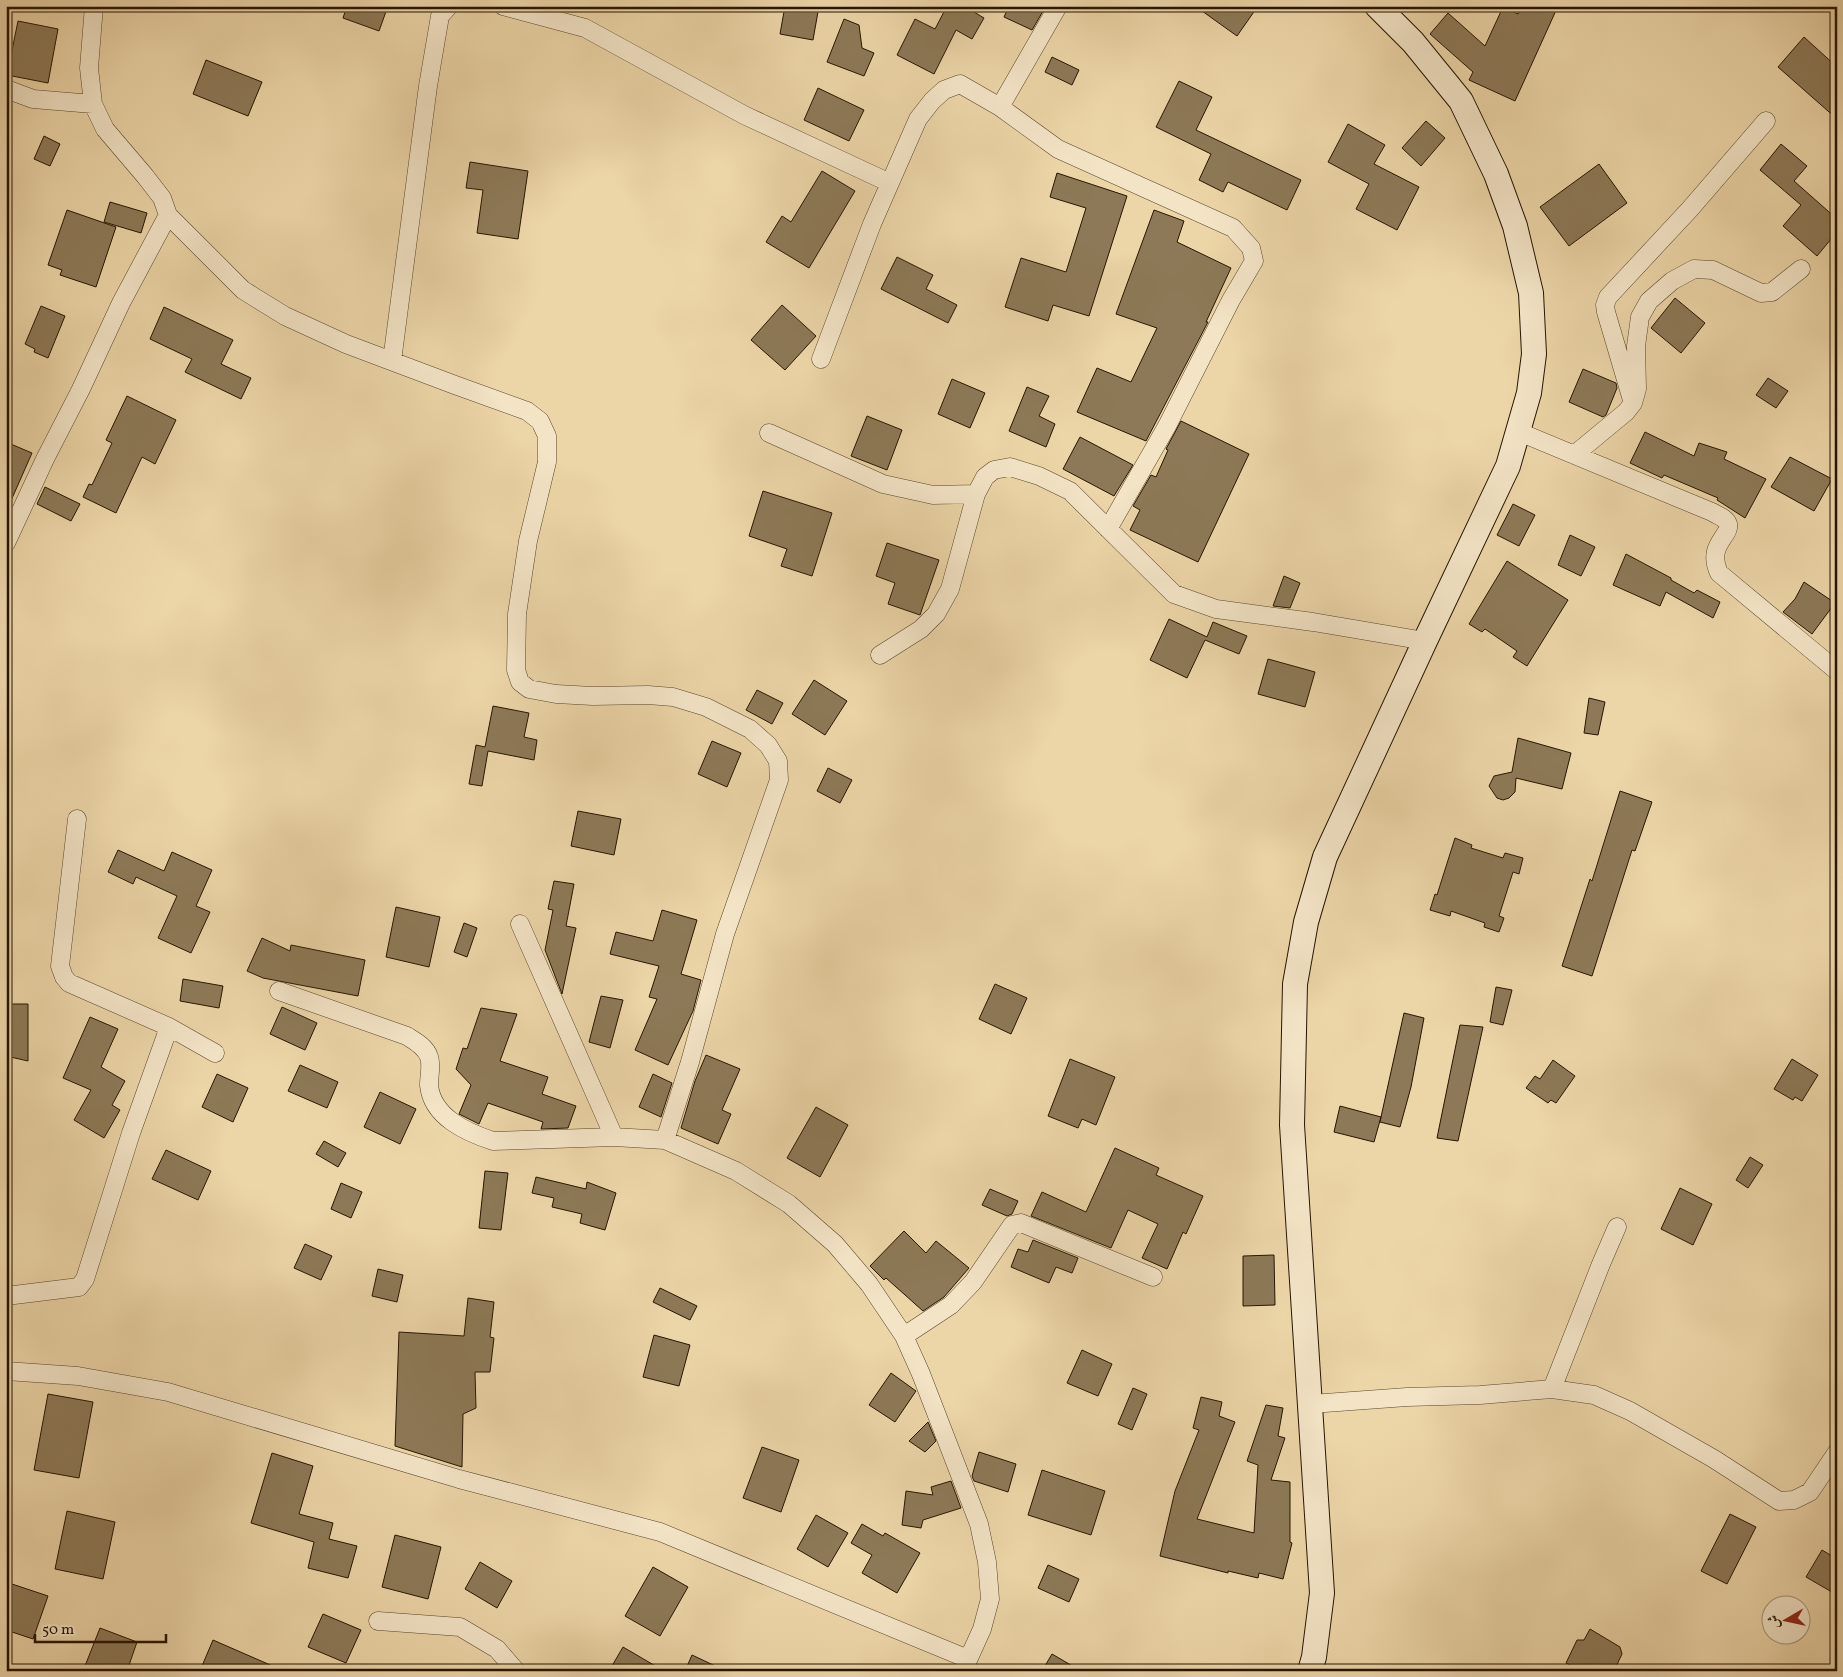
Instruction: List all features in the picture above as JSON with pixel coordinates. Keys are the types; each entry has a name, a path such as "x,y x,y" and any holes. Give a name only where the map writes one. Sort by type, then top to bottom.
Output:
{"street":[{"path":"94,6 89,68 94,104 105,130 162,198 168,215 243,290 285,316 346,344 527,411 540,421 546,436 547,462 528,541 517,614 516,670 520,682 529,689 556,694 673,697 706,707 750,729 768,745 778,761 779,780 725,934 690,1062 665,1140"},
{"path":"392,361 430,77 440,16 449,6"},
{"path":"503,6 585,28 744,115 890,183"},
{"path":"1000,107 1058,6"},
{"path":"1310,1671 1314,1657 1322,1593 1292,1125 1295,984 1306,922 1325,857 1508,466 1529,393 1534,354 1531,293 1516,226 1496,174 1461,101 1413,42 1378,6"},
{"path":"820,359 858,260 918,119 932,101 944,90 960,84 1000,107 1058,149 1233,228 1251,248 1254,261 1231,300 1167,426 1108,528"},
{"path":"6,89 33,98 94,104"},
{"path":"1632,403 1606,312 1605,305 1608,297 1690,209 1766,121"},
{"path":"6,543 81,389 120,303 168,215"},
{"path":"1574,455 1626,412 1632,403 1637,389 1636,346 1640,317 1649,301 1672,281 1694,270 1713,270 1761,293 1772,292 1801,268"},
{"path":"1519,432 1712,512 1724,519 1728,523 1728,528 1714,555 1719,573 1837,672"},
{"path":"769,433 883,484 933,495 976,494"},
{"path":"880,655 921,629 936,614 950,589 976,494 985,477 994,470 1010,466 1040,476 1070,491 1174,594 1216,609 1313,622 1425,641"},
{"path":"77,819 60,966 64,977 69,983 169,1027 215,1053"},
{"path":"520,924 614,1137"},
{"path":"6,1370 78,1376 168,1392 459,1479 660,1532 966,1665 982,1629 990,1599 988,1562 979,1524 921,1374 904,1336 869,1284 835,1244 790,1204 736,1171 665,1140 614,1137 493,1141 477,1136 451,1122 434,1103 429,1087 429,1057 421,1045 407,1036 279,991"},
{"path":"6,1296 78,1287 85,1278 131,1133 169,1027"},
{"path":"904,1336 951,1305 972,1282 1012,1225 1016,1223 1021,1223 1153,1277"},
{"path":"1552,1389 1617,1227"},
{"path":"1311,1404 1407,1397 1480,1395 1552,1389 1594,1395 1630,1410 1714,1459 1779,1501 1794,1500 1810,1492 1837,1452"},
{"path":"378,1621 460,1628 496,1649 516,1671"}],"building":[{"path":"347,6 388,6 379,31 343,18"},
{"path":"785,6 819,6 813,40 780,34"},
{"path":"947,6 964,6 984,18 972,39 956,30 934,74 897,55 915,19 935,29"},
{"path":"1009,6 1046,6 1032,30 1004,17"},
{"path":"1195,6 1258,6 1237,36"},
{"path":"1522,6 1558,6 1515,101 1469,80 1473,72 1430,34 1448,13 1485,46 1503,7 1518,14"},
{"path":"844,19 859,25 862,48 874,53 864,76 827,62"},
{"path":"18,21 58,29 48,83 7,75"},
{"path":"1804,37 1837,67 1837,119 1778,67"},
{"path":"1052,57 1079,70 1072,85 1045,72"},
{"path":"206,60 262,82 248,116 193,94"},
{"path":"1179,81 1212,97 1196,130 1301,180 1287,210 1228,182 1223,192 1199,180 1211,154 1156,127"},
{"path":"818,88 864,110 849,141 804,120"},
{"path":"1426,121 1445,138 1421,166 1402,148"},
{"path":"1348,124 1385,145 1374,164 1419,187 1397,230 1356,209 1369,184 1328,162"},
{"path":"44,136 60,144 50,166 34,159"},
{"path":"1781,144 1807,166 1794,181 1837,219 1837,232 1817,256 1783,226 1801,205 1760,170"},
{"path":"470,162 528,171 518,239 477,233 483,190 466,188"},
{"path":"1599,164 1627,203 1569,246 1540,207"},
{"path":"822,171 855,191 809,268 766,242 782,216 791,222"},
{"path":"1057,173 1127,196 1089,316 1053,305 1048,321 1005,307 1021,258 1066,272 1086,208 1050,197"},
{"path":"110,202 147,213 141,233 104,222"},
{"path":"67,210 116,227 96,287 60,275 62,270 48,265"},
{"path":"1154,210 1184,221 1177,242 1231,268 1206,322 1208,322 1146,441 1077,412 1097,368 1131,382 1157,328 1116,314"},
{"path":"897,257 933,275 926,289 957,305 948,323 881,289"},
{"path":"1675,298 1705,323 1681,353 1651,328"},
{"path":"782,305 816,336 785,370 751,340"},
{"path":"41,306 65,316 48,358 34,352 35,349 25,344"},
{"path":"164,307 233,340 221,364 251,378 241,399 185,372 192,359 150,339"},
{"path":"1583,369 1616,383 1617,388 1606,415 1603,417 1569,402"},
{"path":"1768,378 1788,391 1776,408 1756,395"},
{"path":"952,379 985,393 970,428 938,414"},
{"path":"1027,387 1049,396 1039,416 1055,424 1046,447 1009,431"},
{"path":"127,396 176,420 155,464 142,457 116,513 83,497 89,484 92,485 112,443 106,440"},
{"path":"867,416 902,430 887,470 851,456"},
{"path":"1181,421 1249,454 1198,562 1130,530 1140,510 1133,506 1151,475 1156,477 1168,450 1166,449"},
{"path":"1645,432 1694,456 1699,443 1727,452 1724,459 1766,479 1745,518 1717,500 1718,498 1664,475 1662,478 1630,463"},
{"path":"1080,437 1133,465 1114,496 1063,469"},
{"path":"6,442 32,453 6,512"},
{"path":"1790,457 1832,479 1814,511 1771,487"},
{"path":"45,487 80,504 71,521 37,504"},
{"path":"763,491 832,513 812,576 781,566 787,549 749,536"},
{"path":"1513,504 1535,515 1519,546 1497,535"},
{"path":"1570,535 1595,547 1581,576 1558,565"},
{"path":"887,543 939,560 920,615 888,604 895,583 876,576"},
{"path":"1626,554 1671,578 1671,580 1694,593 1697,590 1720,602 1713,618 1666,592 1660,606 1613,585"},
{"path":"1507,561 1568,600 1527,666 1513,657 1517,651 1485,629 1482,632 1469,624"},
{"path":"1284,576 1300,583 1290,608 1273,606"},
{"path":"1804,582 1835,603 1812,634 1783,612 1795,599"},
{"path":"1169,619 1207,637 1213,622 1247,636 1239,654 1205,640 1187,678 1150,660"},
{"path":"1268,659 1315,672 1305,707 1258,694"},
{"path":"814,680 847,701 825,735 792,714"},
{"path":"757,690 783,703 772,724 746,710"},
{"path":"1589,698 1605,702 1598,735 1584,733"},
{"path":"493,706 529,713 524,737 537,740 534,760 488,751 482,786 469,784 476,745 485,747"},
{"path":"1518,738 1571,753 1562,789 1516,778 1515,792 1509,798 1503,800 1497,798 1489,786 1494,776 1512,772"},
{"path":"712,741 741,753 727,787 698,774"},
{"path":"828,768 852,780 840,803 817,791"},
{"path":"1620,791 1652,802 1635,851 1632,850 1592,976 1562,966 1590,879 1592,881"},
{"path":"578,811 621,819 614,855 571,846"},
{"path":"1455,838 1472,845 1471,848 1503,858 1505,853 1523,858 1519,874 1513,872 1499,916 1504,918 1499,932 1484,927 1485,923 1451,911 1450,916 1430,910 1435,894 1437,895"},
{"path":"118,850 164,871 172,852 212,870 196,906 210,912 191,953 158,938 177,896 136,877 133,884 108,872"},
{"path":"554,881 574,884 566,926 576,928 562,994 545,950 553,910 548,909"},
{"path":"396,907 440,917 429,967 386,957"},
{"path":"662,910 697,920 681,974 701,980 693,1011 668,1065 635,1050 657,999 649,997 659,966 610,954 616,932 653,941"},
{"path":"464,923 477,928 467,957 454,952"},
{"path":"262,938 290,951 291,945 365,960 358,996 263,978 247,971"},
{"path":"183,979 223,986 219,1008 180,1001"},
{"path":"995,984 1027,998 1011,1034 979,1019"},
{"path":"1496,987 1512,990 1503,1025 1490,1022"},
{"path":"601,996 623,1000 610,1048 589,1042"},
{"path":"6,1004 28,1004 28,1061 6,1056"},
{"path":"282,1007 317,1023 305,1050 270,1034"},
{"path":"481,1008 517,1014 500,1061 548,1077 542,1094 576,1106 568,1128 541,1129 543,1122 488,1103 479,1124 459,1114 471,1085 456,1069 463,1048 467,1049"},
{"path":"1404,1013 1424,1018 1411,1087 1400,1127 1380,1122"},
{"path":"90,1017 118,1029 101,1067 125,1081 112,1105 120,1110 104,1138 74,1120 91,1090 63,1078"},
{"path":"1460,1025 1483,1027 1458,1141 1437,1138"},
{"path":"706,1055 740,1069 722,1110 731,1114 718,1144 681,1128 695,1081"},
{"path":"1070,1059 1115,1077 1096,1125 1082,1119 1078,1128 1048,1116"},
{"path":"1792,1059 1818,1075 1802,1101 1795,1097 1793,1100 1774,1089"},
{"path":"1553,1060 1575,1076 1556,1103 1551,1100 1548,1103 1526,1088 1535,1076 1540,1079"},
{"path":"300,1065 338,1082 327,1108 288,1091"},
{"path":"217,1074 248,1088 233,1122 202,1107"},
{"path":"653,1074 672,1083 661,1117 639,1107"},
{"path":"380,1092 416,1109 400,1144 364,1127"},
{"path":"1340,1106 1381,1117 1374,1142 1334,1132"},
{"path":"816,1107 848,1125 820,1177 787,1158"},
{"path":"324,1141 346,1153 338,1167 316,1154"},
{"path":"1115,1148 1159,1168 1156,1175 1203,1196 1186,1234 1183,1232 1167,1269 1142,1258 1158,1224 1128,1210 1111,1248 1031,1216 1042,1192 1086,1212"},
{"path":"166,1150 211,1171 198,1200 152,1179"},
{"path":"1750,1157 1763,1165 1748,1188 1736,1180"},
{"path":"485,1171 508,1173 501,1230 479,1228"},
{"path":"536,1177 586,1189 587,1182 616,1193 605,1230 580,1223 582,1214 552,1207 554,1198 532,1193"},
{"path":"341,1183 362,1192 351,1218 331,1209"},
{"path":"1680,1188 1712,1204 1693,1245 1661,1229"},
{"path":"990,1189 1018,1201 1012,1214 1007,1216 982,1205"},
{"path":"904,1231 926,1253 936,1241 969,1268 944,1297 923,1311 886,1278 884,1280 870,1266"},
{"path":"1033,1240 1078,1258 1072,1273 1056,1267 1049,1283 1011,1267 1018,1249 1028,1252"},
{"path":"305,1244 332,1256 321,1280 294,1268"},
{"path":"1274,1255 1275,1305 1243,1306 1243,1256"},
{"path":"378,1269 403,1275 397,1302 372,1296"},
{"path":"660,1288 697,1306 690,1320 653,1302"},
{"path":"468,1298 494,1302 490,1337 494,1338 490,1372 475,1372 476,1408 463,1414 462,1467 395,1446 399,1332 464,1336"},
{"path":"654,1335 690,1345 679,1386 643,1377"},
{"path":"1082,1350 1112,1364 1098,1396 1067,1383"},
{"path":"891,1373 916,1391 895,1422 869,1405"},
{"path":"1133,1388 1147,1394 1132,1430 1118,1424"},
{"path":"48,1394 93,1402 79,1478 34,1470"},
{"path":"1201,1397 1222,1402 1219,1416 1235,1422 1197,1519 1254,1533 1258,1465 1247,1461 1266,1405 1283,1408 1278,1436 1285,1438 1271,1480 1290,1482 1290,1542 1292,1543 1283,1579 1259,1573 1258,1578 1228,1571 1228,1573 1160,1556 1175,1491 1199,1430 1193,1428"},
{"path":"928,1422 936,1441 925,1452 909,1441"},
{"path":"762,1447 799,1460 781,1512 743,1498"},
{"path":"979,1452 1016,1464 1008,1492 974,1481 972,1476"},
{"path":"272,1453 313,1466 299,1514 333,1523 329,1539 357,1546 348,1578 308,1568 314,1542 251,1523"},
{"path":"1042,1470 1105,1491 1091,1535 1028,1515"},
{"path":"951,1481 961,1508 923,1520 921,1528 902,1525 906,1491 933,1495 931,1487"},
{"path":"67,1511 115,1522 103,1579 55,1569"},
{"path":"1730,1514 1756,1527 1727,1584 1701,1571"},
{"path":"816,1515 848,1533 828,1567 797,1549"},
{"path":"862,1524 883,1536 885,1533 920,1553 897,1593 862,1573 872,1555 851,1543"},
{"path":"395,1535 441,1547 428,1599 382,1587"},
{"path":"1822,1550 1837,1559 1837,1595 1806,1577"},
{"path":"480,1562 512,1581 497,1608 465,1589"},
{"path":"1048,1565 1079,1579 1069,1602 1038,1588"},
{"path":"653,1567 688,1587 660,1636 625,1616"},
{"path":"6,1582 48,1596 33,1639 6,1630"},
{"path":"323,1614 361,1630 346,1663 308,1647"},
{"path":"100,1628 137,1642 127,1671 83,1671"},
{"path":"1590,1629 1620,1647 1622,1654 1614,1671 1582,1671 1566,1663 1577,1640 1584,1640"},
{"path":"213,1640 284,1671 212,1671 202,1666"},
{"path":"623,1647 664,1671 609,1671"},
{"path":"1052,1654 1081,1671 1042,1671"},
{"path":"692,1655 726,1671 685,1671"}]}
